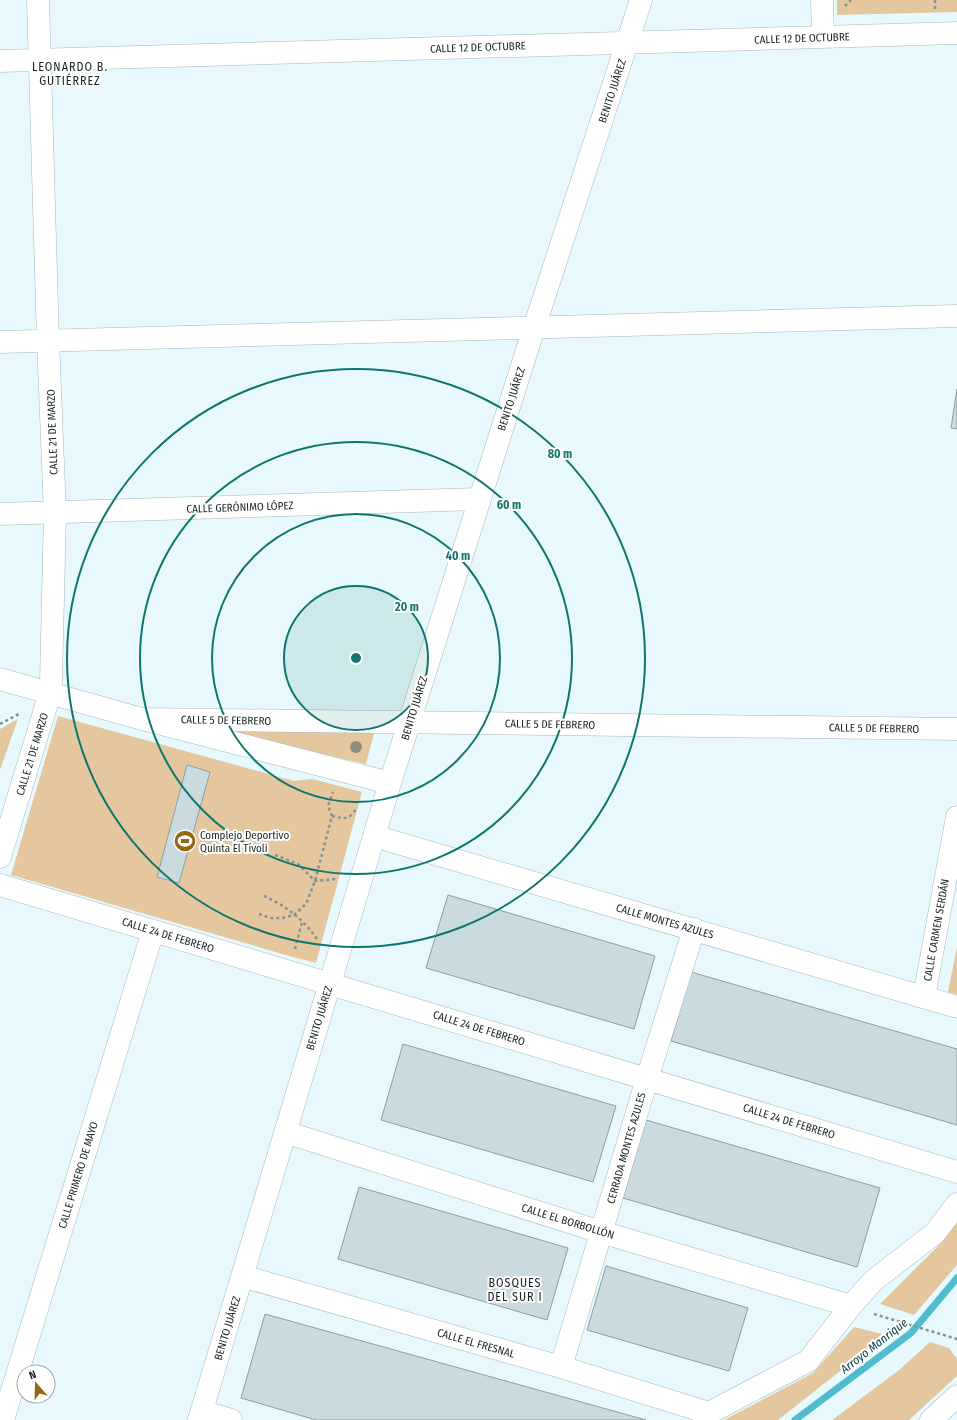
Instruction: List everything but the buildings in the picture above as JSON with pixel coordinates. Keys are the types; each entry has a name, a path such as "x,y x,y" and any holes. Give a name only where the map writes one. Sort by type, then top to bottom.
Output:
{"street":[{"name":"CALLE 21 DE MARZO","path":"0,858 50,693 55,513 48,341 41,60 38,0"},
{"name":"BENITO JUÁREZ","path":"200,1415 390,783 479,499 641,0"},
{"path":"822,0 823,37"},
{"name":"CALLE 12 DE OCTUBRE","path":"0,61 957,33"},
{"path":"0,342 957,316"},
{"name":"CALLE GERÓNIMO LÓPEZ","path":"0,514 479,499"},
{"name":"CALLE 5 DE FEBRERO","path":"0,679 142,719 390,783"},
{"name":"CALLE 5 DE FEBRERO","path":"142,719 957,729"},
{"name":"CALLE CARMEN SERDÁN","path":"924,997 957,817"},
{"name":"CALLE MONTES AZULES","path":"374,836 957,1007"},
{"name":"CALLE 24 DE FEBRERO","path":"0,885 957,1172"},
{"name":"CERRADA MONTES AZULES","path":"561,1367 646,1079 694,929"},
{"name":"CALLE PRIMERO DE MAYO","path":"3,1420 153,931"},
{"name":"CALLE EL BORBOLLÓN","path":"285,1132 601,1232 851,1306"},
{"path":"706,1417 808,1361 851,1306 873,1281 935,1233 957,1204"},
{"name":"CALLE EL FRESNAL","path":"242,1276 561,1367 706,1417"},
{"path":"931,1420 957,1396"},
{"path":"200,1415 231,1420"}],"path":[{"path":"935,0 935,12"},
{"path":"0,724 24,711"},
{"path":"259,914 270,918 282,918 294,915 306,904 315,881 332,816 328,806 332,793 336,790"},
{"path":"332,816 342,819 352,816 357,807"},
{"path":"276,854 298,864 315,881 338,879"},
{"path":"264,896 276,901 302,922 312,931 320,946"},
{"path":"294,950 302,922"},
{"path":"896,1322 957,1339"}],"shaded area":[{"path":"837,0 957,0 957,12 837,15"},
{"name":"Complejo Deportivo Quinta El Tívoli","path":"58,716 294,781 312,779 362,792 316,963 11,875"},
{"path":"18,719 0,770 0,729"},
{"path":"237,727 375,730 366,764 236,734"},
{"path":"957,947 957,995 948,992"},
{"path":"957,1218 957,1265 914,1315 880,1304 943,1241"},
{"path":"854,1327 886,1335 778,1420 724,1420 813,1373"},
{"path":"930,1342 949,1348 957,1359 957,1376 909,1420 832,1420 899,1370"}],"waterway":[{"name":"Arroyo Manrique","path":"795,1420 911,1333 957,1278"}],"place":[{"name":"Complejo Deportivo Quinta El Tívoli","path":"185,841"}],"district":[{"name":"LEONARDO B. GUTIÉRREZ","path":"70,74"},
{"name":"BOSQUES DEL SUR I","path":"515,1290"}]}
